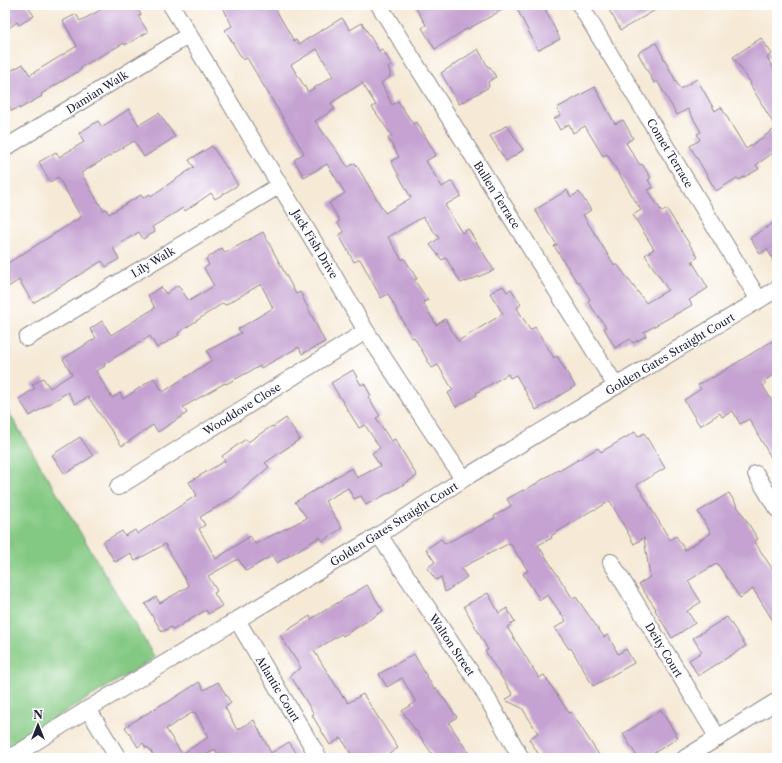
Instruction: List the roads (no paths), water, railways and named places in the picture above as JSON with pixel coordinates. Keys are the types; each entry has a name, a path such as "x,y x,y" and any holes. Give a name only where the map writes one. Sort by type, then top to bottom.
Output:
{"street":[{"name":"Jack Fish Drive","path":"171,5 319,250 366,331 463,479"},
{"name":"Bullen Terrace","path":"379,5 616,386"},
{"name":"Comet Terrace","path":"580,5 759,300"},
{"name":"Damian Walk","path":"5,148 189,35"},
{"name":"Lily Walk","path":"27,338 280,185"},
{"name":"Golden Gates Straight Court","path":"10,758 88,709 378,535 463,479 777,289"},
{"name":"Wooddove Close","path":"118,487 366,331"},
{"path":"756,474 777,509"},
{"name":"Walton Street","path":"378,535 482,689 521,758"},
{"name":"Deity Court","path":"611,562 718,738"},
{"name":"Atlantic Court","path":"237,620 319,758"},
{"path":"685,758 777,701"},
{"path":"88,709 118,758"}]}
